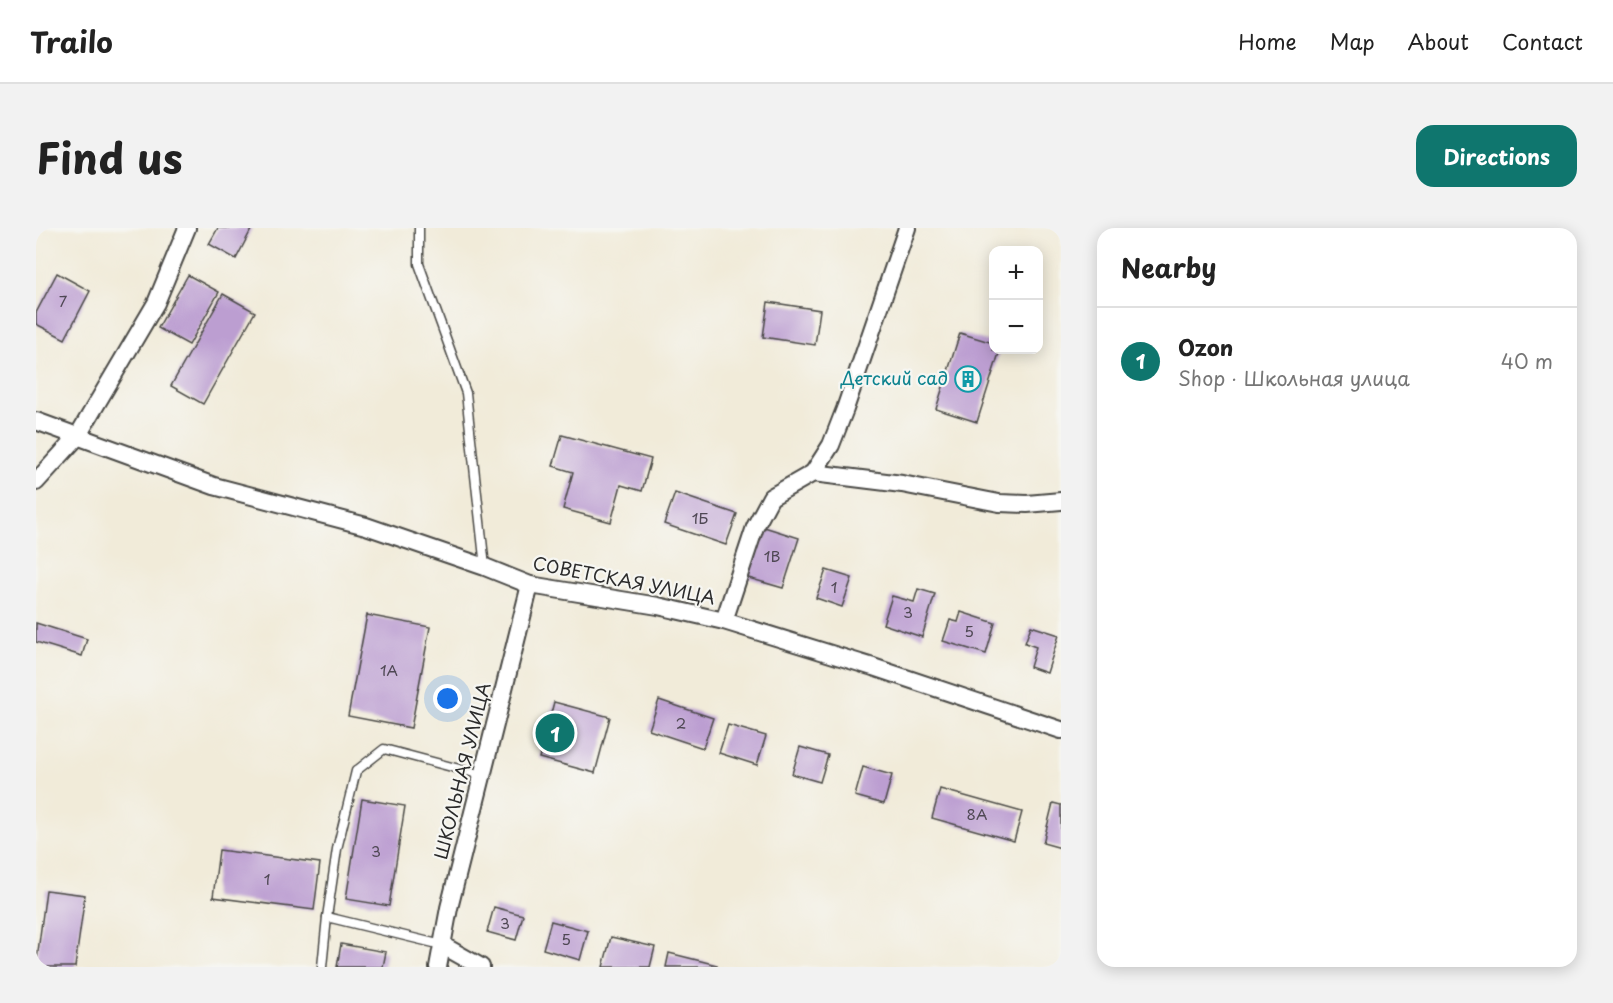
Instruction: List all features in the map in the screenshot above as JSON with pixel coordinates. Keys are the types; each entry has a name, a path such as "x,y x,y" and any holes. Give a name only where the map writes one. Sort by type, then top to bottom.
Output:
{"street":[{"path":"36,482 77,437 156,303 187,228"},
{"path":"724,621 754,527 771,497 813,473 831,445 907,228"},
{"name":"СОВЕТСКАЯ УЛИЦА","path":"36,421 214,486 366,526 530,585 658,606 724,621 873,667 1061,730"},
{"path":"813,473 902,484 999,503 1027,504 1061,501"},
{"name":"ШКОЛЬНАЯ УЛИЦА","path":"438,967 530,585"},
{"path":"442,945 481,967"}],"lane":[{"path":"419,228 419,264 466,393 485,567"},
{"path":"322,967 337,849 356,771 384,749 483,775"},
{"path":"327,917 442,945"}],"building":[{"path":"218,228 252,228 236,259 209,244"},
{"path":"57,273 90,291 65,339 36,324 36,313"},
{"path":"188,275 219,292 189,345 158,328"},
{"path":"223,294 255,312 203,404 171,386"},
{"path":"768,302 820,310 815,345 763,337"},
{"name":"Детский сад","path":"960,333 989,342 989,354 999,354 977,422 936,409"},
{"path":"562,435 651,459 642,491 621,485 611,522 563,509 573,472 553,466"},
{"path":"675,493 737,514 726,545 664,524"},
{"path":"761,526 799,538 783,588 745,577"},
{"path":"826,570 852,578 842,607 816,598"},
{"path":"918,589 935,594 922,637 883,624 892,596 914,602"},
{"path":"961,612 995,623 986,654 943,641 950,620 958,622"},
{"path":"367,615 430,627 411,728 348,716"},
{"path":"36,623 87,639 82,656 36,642"},
{"path":"1031,626 1059,635 1047,673 1030,667 1036,647 1025,643"},
{"path":"659,700 713,718 703,748 649,730"},
{"path":"554,702 610,717 595,773 539,758"},
{"path":"728,725 766,736 757,765 719,753"},
{"path":"800,747 828,755 820,782 792,774"},
{"path":"863,767 892,775 884,804 855,796"},
{"path":"940,789 1022,812 1014,841 932,818"},
{"path":"362,799 405,806 389,906 346,899"},
{"path":"1053,803 1061,805 1061,848 1043,843"},
{"path":"219,850 320,863 314,910 213,897"},
{"path":"46,890 85,895 75,967 36,967"},
{"path":"494,907 523,915 516,940 487,932"},
{"path":"551,921 588,931 580,960 543,949"},
{"path":"611,937 655,947 650,967 603,967"},
{"path":"341,944 386,952 383,967 337,967"},
{"path":"669,953 717,965 716,967 666,967"}],"place":[{"name":"Детский сад","path":"968,379"},
{"name":"Ozon","path":"555,733"}]}
